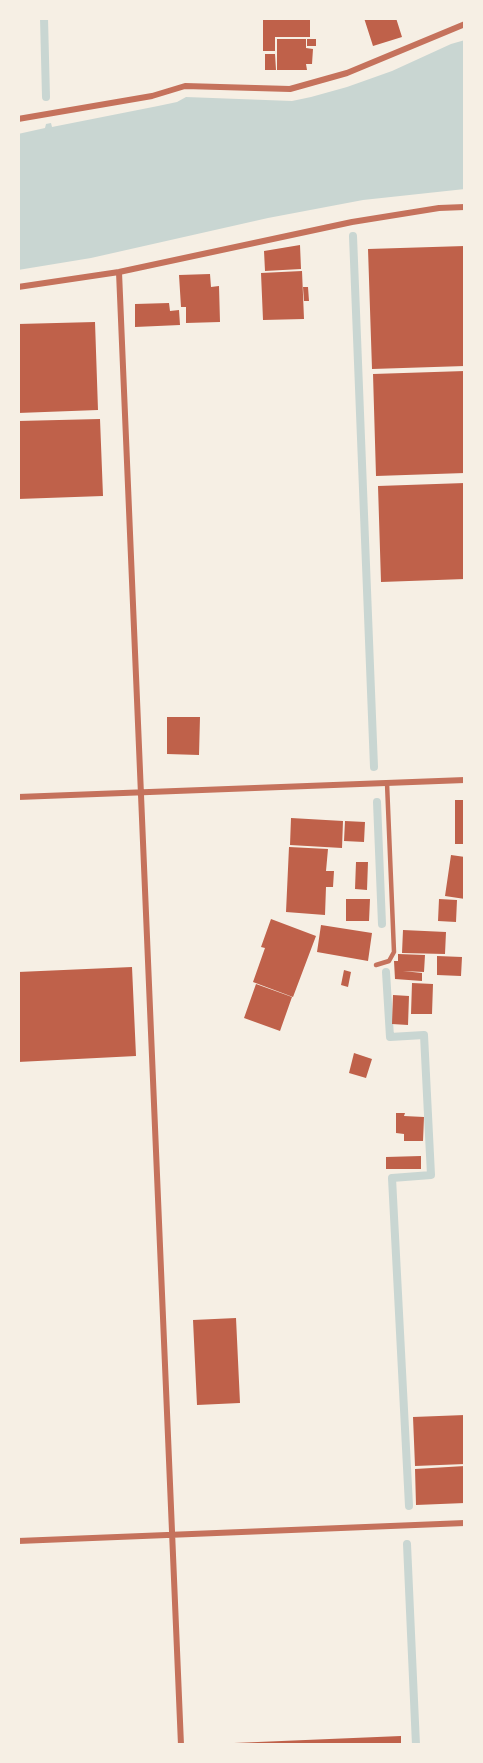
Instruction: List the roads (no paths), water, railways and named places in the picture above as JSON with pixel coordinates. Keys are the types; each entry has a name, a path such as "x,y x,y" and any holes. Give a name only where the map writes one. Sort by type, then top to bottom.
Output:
{"street":[{"path":"18,119 152,96 185,86 290,89 347,74 461,22"},
{"path":"18,287 119,272 352,222 439,208 465,207"},
{"path":"119,272 181,1745"},
{"path":"18,798 465,780"},
{"path":"18,1541 465,1523"}],"lane":[{"path":"376,964 389,961 394,952 387,783"}],"waterway":[{"path":"44,18 46,97"},
{"path":"353,236 374,767"},
{"path":"377,802 382,924"},
{"path":"386,972 390,1037 424,1035 431,1175 392,1178 409,1506"},
{"path":"407,1544 416,1745"}]}
